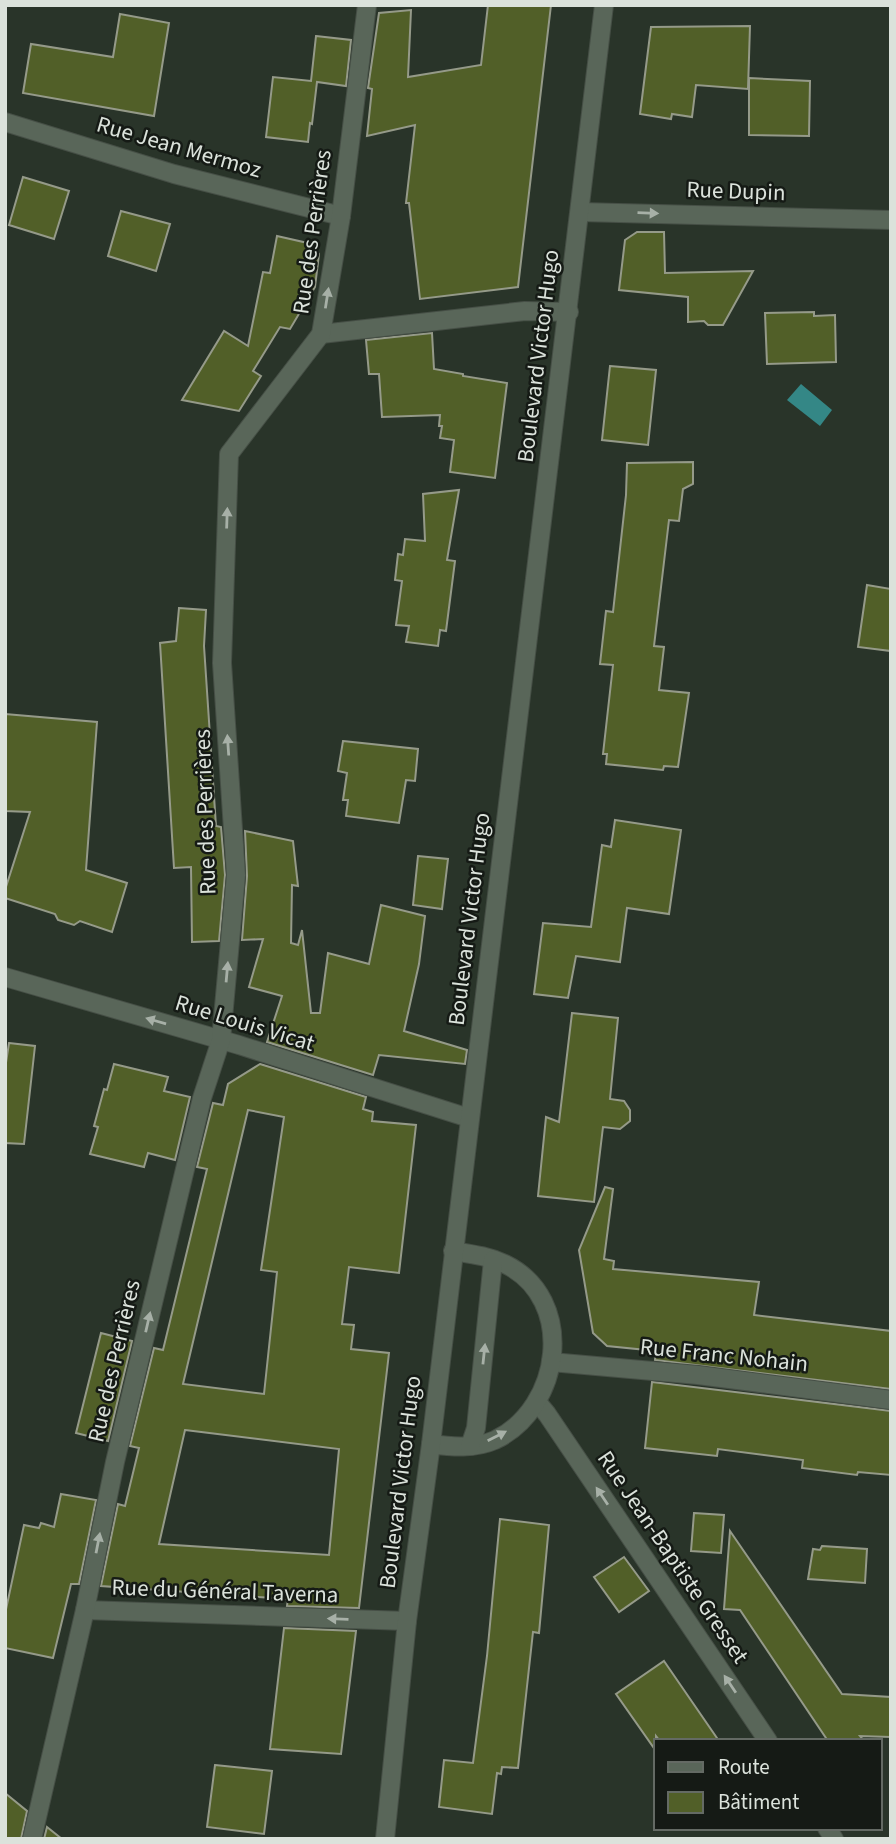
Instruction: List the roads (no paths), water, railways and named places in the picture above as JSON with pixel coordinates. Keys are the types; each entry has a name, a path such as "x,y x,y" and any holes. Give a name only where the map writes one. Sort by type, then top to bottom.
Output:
{"street":[{"name":"Rue des Perrières","path":"32,1839 85,1610 115,1462 202,1098 221,1040 236,874 222,663 229,454 321,334 341,216 367,5"},
{"name":"Boulevard Victor Hugo","path":"385,1839 407,1621 569,312 604,5"},
{"name":"Rue Jean Mermoz","path":"5,122 174,174 341,216"},
{"name":"Rue Dupin","path":"580,212 891,220"},
{"path":"321,334 525,311 569,312"},
{"name":"Rue Louis Vicat","path":"5,977 221,1040 469,1118"},
{"path":"431,1444 470,1446 494,1440 513,1428 537,1402 547,1384 551,1362 553,1338 549,1319 541,1301 522,1276 493,1260 453,1251"},
{"path":"470,1446 476,1428 493,1260"},
{"name":"Rue Franc Nohain","path":"551,1362 698,1375 891,1400"},
{"name":"Rue Jean-Baptiste Gresset","path":"537,1402 767,1739"},
{"name":"Rue du Général Taverna","path":"85,1610 407,1621"}],"water":[{"path":"801,384 832,410 820,426 787,400"}]}
